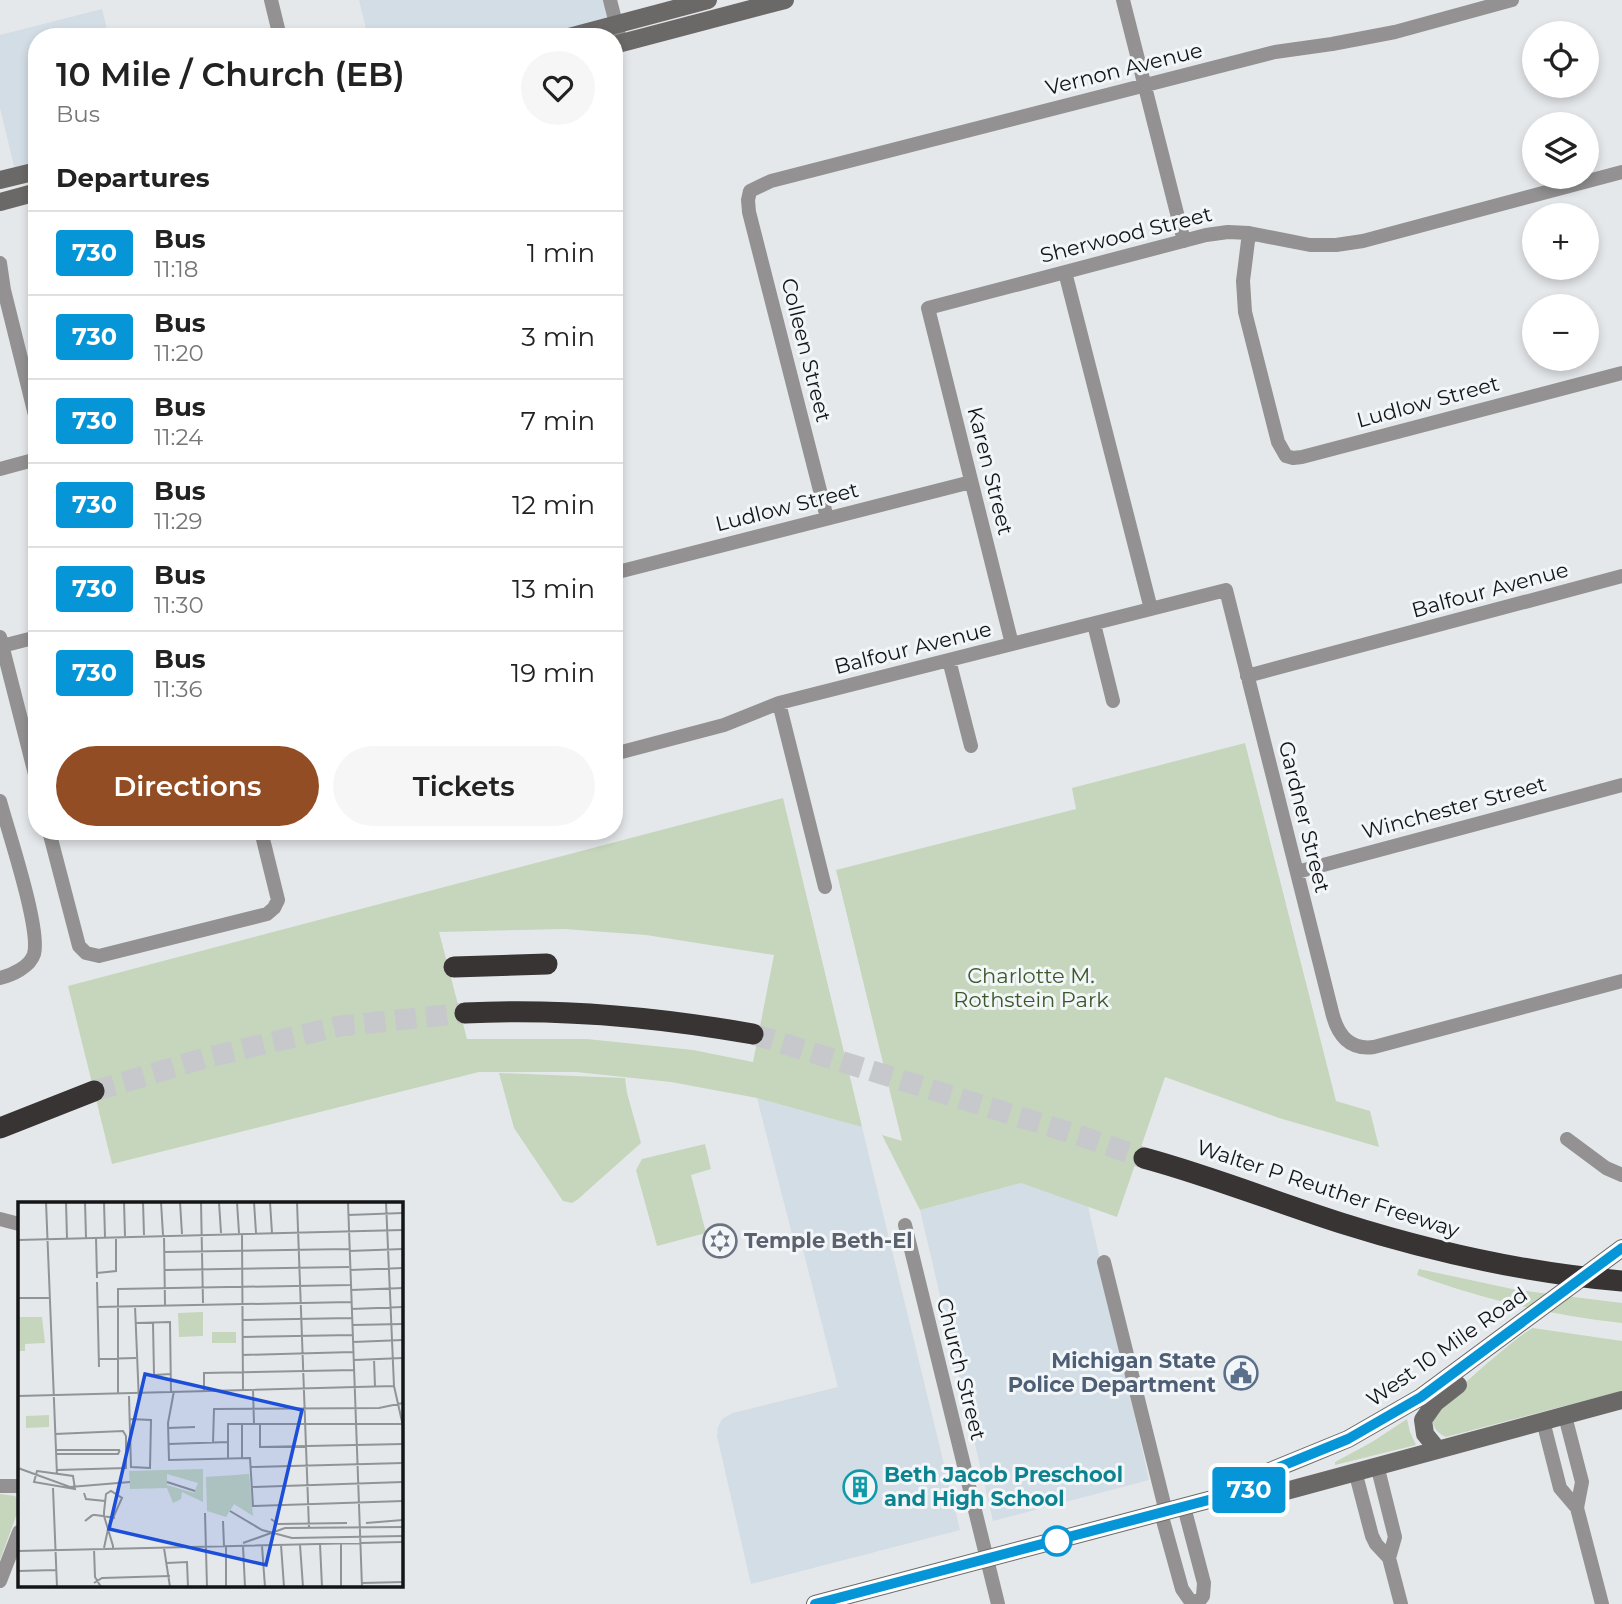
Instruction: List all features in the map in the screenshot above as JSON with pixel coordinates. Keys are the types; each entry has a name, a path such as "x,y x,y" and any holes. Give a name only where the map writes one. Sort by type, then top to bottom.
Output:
{"highway":[{"path":"454,967 547,964"},
{"path":"465,1013 550,1011 605,1014 704,1025 753,1034"},
{"path":"0,1128 94,1091"},
{"name":"Walter P Reuther Freeway","path":"1144,1158 1181,1168 1339,1223 1423,1247 1506,1265 1622,1280"}],"main road":[{"path":"602,28 708,0"},
{"path":"623,43 785,0"},
{"path":"0,180 28,172"},
{"path":"0,202 28,194"},
{"name":"West 10 Mile Road","path":"1254,1488 1265,1473 1348,1439 1396,1413 1450,1378 1622,1248"},
{"path":"1437,1449 1423,1429 1426,1415 1518,1326"},
{"name":"West 10 Mile Road","path":"815,1604 1254,1488 1275,1493 1622,1401"}],"street":[{"path":"271,0 278,28"},
{"path":"610,0 616,28"},
{"path":"1123,0 1184,241"},
{"name":"Vernon Avenue","path":"750,191 771,181 1275,52 1395,32 1512,0"},
{"name":"Sherwood Street","path":"928,307 1228,232 1249,233 1310,245 1363,241 1622,172"},
{"name":"Colleen Street","path":"750,191 749,212 827,518"},
{"name":"Ludlow Street","path":"1249,233 1243,281 1245,312 1278,442 1286,456 1302,457 1622,373"},
{"path":"0,263 2,289 28,389"},
{"path":"1065,272 1151,609"},
{"name":"Karen Street","path":"928,307 1013,644"},
{"path":"0,469 28,461"},
{"name":"Ludlow Street","path":"623,571 971,482"},
{"name":"Balfour Avenue","path":"1247,676 1622,576"},
{"name":"Balfour Avenue","path":"623,752 724,725 779,703 1226,590"},
{"name":"Gardner Street","path":"1226,590 1335,1023 1341,1035 1355,1046 1374,1047 1622,981"},
{"path":"1094,624 1113,701"},
{"path":"28,638 1,641 28,747"},
{"path":"949,660 971,746"},
{"path":"779,703 825,887"},
{"name":"Winchester Street","path":"1297,872 1622,785"},
{"path":"0,801 30,908 35,936 34,955 27,964 11,975 0,978"},
{"path":"51,840 79,946 86,953 99,956 268,914 278,900 263,840"},
{"path":"1567,1139 1606,1168 1622,1175"},
{"path":"0,1219 18,1224"},
{"name":"Church Street","path":"905,1226 998,1604"},
{"path":"1104,1262 1182,1589 1189,1599 1198,1604 1203,1596 1204,1583 1184,1507"},
{"path":"1564,1416 1582,1482 1577,1508 1602,1604"},
{"path":"1543,1421 1560,1488 1577,1508"},
{"path":"1377,1465 1395,1537 1389,1558"},
{"path":"1355,1471 1372,1536 1389,1558 1401,1604"},
{"path":"0,1486 18,1486"},
{"path":"0,1581 18,1535"}],"shaded area":[{"path":"359,0 609,0 616,28 366,28"},
{"path":"102,9 107,28 28,28 28,166 15,170 0,108 0,35"},
{"path":"757,1098 862,1127 960,1530 751,1584 717,1436 718,1427 722,1419 733,1413 838,1387 802,1246 794,1242"},
{"path":"1021,1183 1088,1206 1149,1480 993,1521 920,1210"}],"green space":[{"name":"Charlotte M. Rothstein Park","path":"1245,743 1336,1101 1370,1111 1379,1147 1279,1118 1165,1077 1117,1217 1021,1183 920,1210 882,1135 902,1141 836,870 1076,809 1072,788"},
{"path":"783,798 862,1127 757,1098 671,1082 576,1072 479,1072 112,1164 68,986","holes":["564,929 646,935 774,955 753,1062 693,1050 587,1039 467,1039 439,932"]},
{"path":"499,1073 625,1078 641,1143 577,1200 572,1203 563,1201 514,1128"},
{"path":"705,1144 711,1169 691,1175 706,1233 657,1246 636,1170 642,1159"},
{"path":"1419,1269 1517,1290 1622,1303 1622,1323 1569,1316 1493,1299 1417,1275"},
{"path":"1533,1328 1622,1341 1622,1391 1446,1437 1440,1433 1433,1422 1434,1415 1440,1408 1497,1355"},
{"path":"1407,1419 1416,1445 1335,1465 1335,1462"},
{"path":"0,1494 15,1496 18,1500 18,1511 0,1560"}],"tunnel":[{"path":"94,1091 205,1058 340,1026 465,1013"},
{"path":"753,1034 1144,1158"}],"bus line":[{"name":"730","path":"815,1604 1254,1488 1265,1473 1348,1439 1421,1397 1622,1248"}],"place":[{"name":"Temple Beth-El","path":"720,1241"},
{"name":"Michigan State Police Department","path":"1241,1373"},
{"name":"Beth Jacob Preschool and High School","path":"860,1487"}]}
